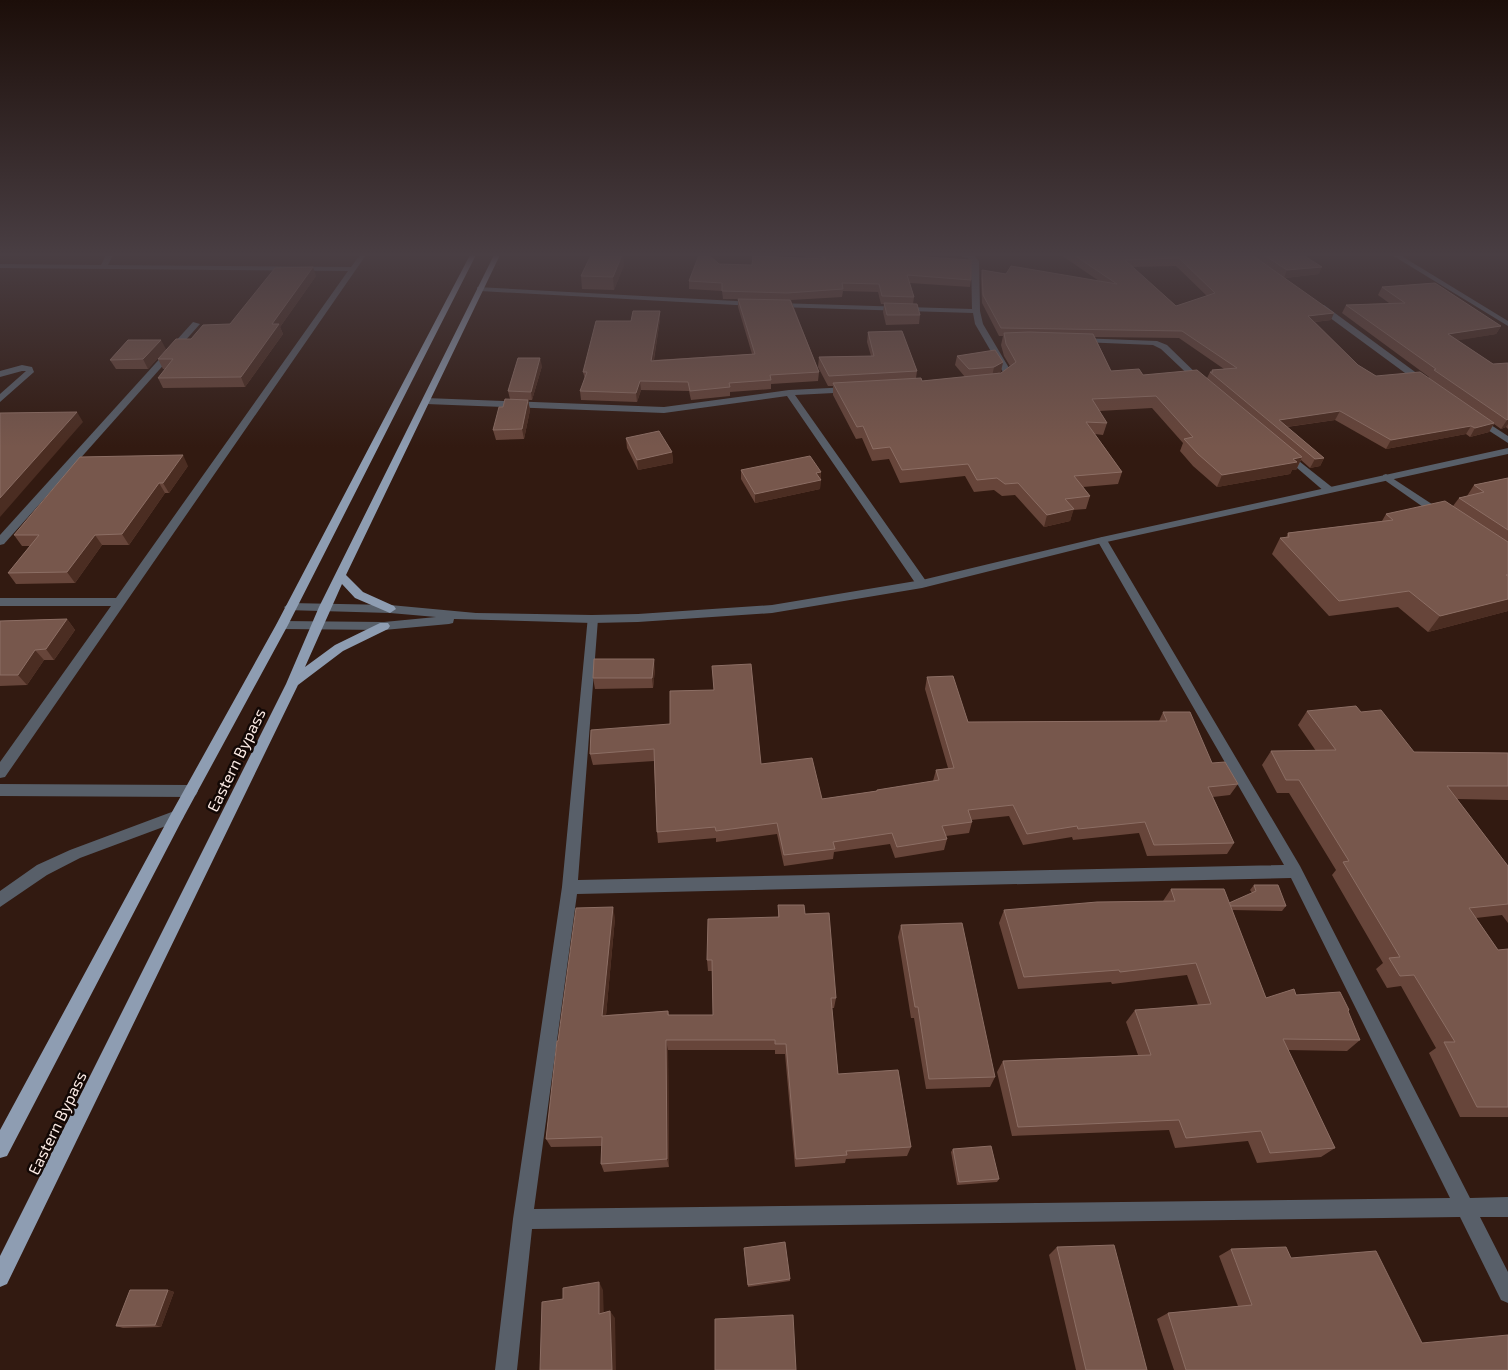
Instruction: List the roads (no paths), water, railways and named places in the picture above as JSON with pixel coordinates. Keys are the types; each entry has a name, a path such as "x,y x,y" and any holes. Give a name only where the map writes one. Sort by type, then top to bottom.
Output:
{"main road":[{"name":"Eastern Bypass","path":"0,1149 177,816 282,625 440,319"},
{"name":"Eastern Bypass","path":"0,1278 292,684 325,607 466,319"},
{"path":"340,576 359,596 390,609"},
{"path":"292,684 339,648 384,626"}],"street":[{"path":"0,773 318,319"},
{"path":"978,319 979,324 994,341 1008,373 995,380 985,381"},
{"path":"1338,319 1434,390"},
{"path":"0,542 196,324"},
{"path":"1074,340 1154,343 1164,347 1206,387"},
{"path":"0,374 22,368 29,369 30,372 0,399"},
{"path":"426,401 664,410 790,393 858,389"},
{"path":"790,393 922,584"},
{"path":"1467,412 1508,440"},
{"path":"1278,448 1329,490"},
{"path":"290,607 390,609 476,617 592,619 638,618 772,609 922,584 1102,540 1508,451"},
{"path":"1386,477 1451,521"},
{"path":"1102,540 1295,871 1508,1293"},
{"path":"0,602 120,602"},
{"path":"282,625 384,626 476,617"},
{"path":"506,1370 523,1219 570,887 592,619"},
{"path":"0,790 191,791"},
{"path":"0,900 50,866 75,854 177,816"},
{"path":"570,887 1295,871"},
{"path":"523,1219 1508,1206"}]}
